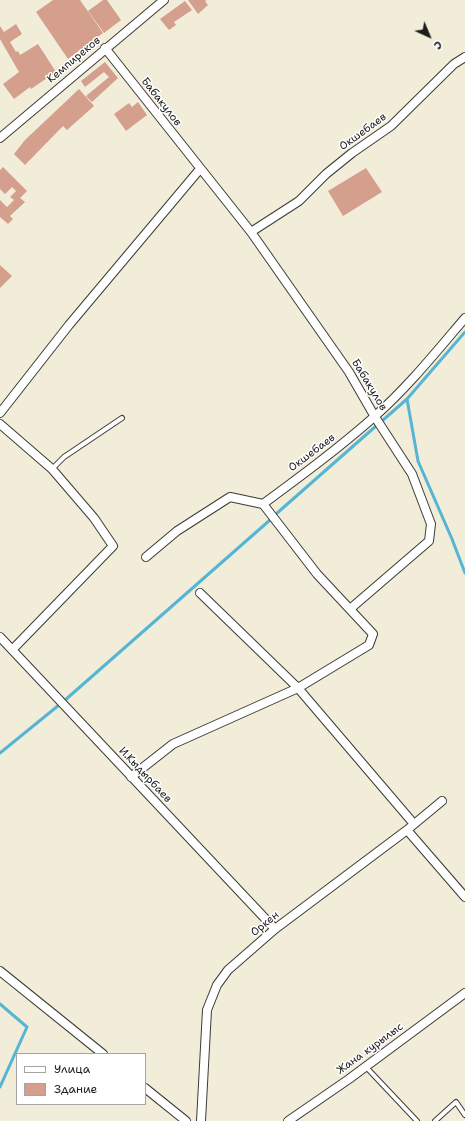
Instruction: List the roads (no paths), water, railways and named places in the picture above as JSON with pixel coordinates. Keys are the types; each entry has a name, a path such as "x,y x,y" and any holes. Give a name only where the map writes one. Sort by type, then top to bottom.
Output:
{"street":[{"name":"Кемпиреков","path":"0,138 105,48 164,0"},
{"name":"Бабакулов","path":"105,48 251,232 349,372 412,474 431,524 429,541 350,609"},
{"name":"Окшебаев","path":"251,232 299,201 326,174 352,153 391,126 454,64 465,57"},
{"path":"0,413 69,325 200,169"},
{"name":"Окшебаев","path":"263,504 341,445 375,416 420,372 465,318"},
{"path":"0,424 52,469 94,518 113,546 12,650"},
{"path":"132,777 172,744 298,688 369,645 373,634 317,574 263,504 230,497 177,531 146,557"},
{"path":"200,593 298,688 414,824"},
{"name":"И.Кыдырбаев","path":"0,637 275,929"},
{"name":"Оркен","path":"201,1121 207,1010 217,985 228,970 275,929 407,830 442,801"},
{"path":"407,830 465,897"},
{"path":"0,972 102,1053"},
{"name":"Жана курылыс","path":"288,1121 366,1067 465,993"},
{"path":"146,1089 186,1121"}],"lane":[{"path":"52,469 64,457 122,418"},
{"path":"366,1067 417,1121"},
{"path":"435,1121 456,1102 465,1115"}],"waterway":[{"path":"382,421 407,399 465,332"},
{"path":"407,399 418,461 465,573"},
{"path":"276,514 376,426"},
{"path":"64,701 270,520"},
{"path":"0,753 59,705"},
{"path":"0,1004 27,1027 0,1087"}]}
